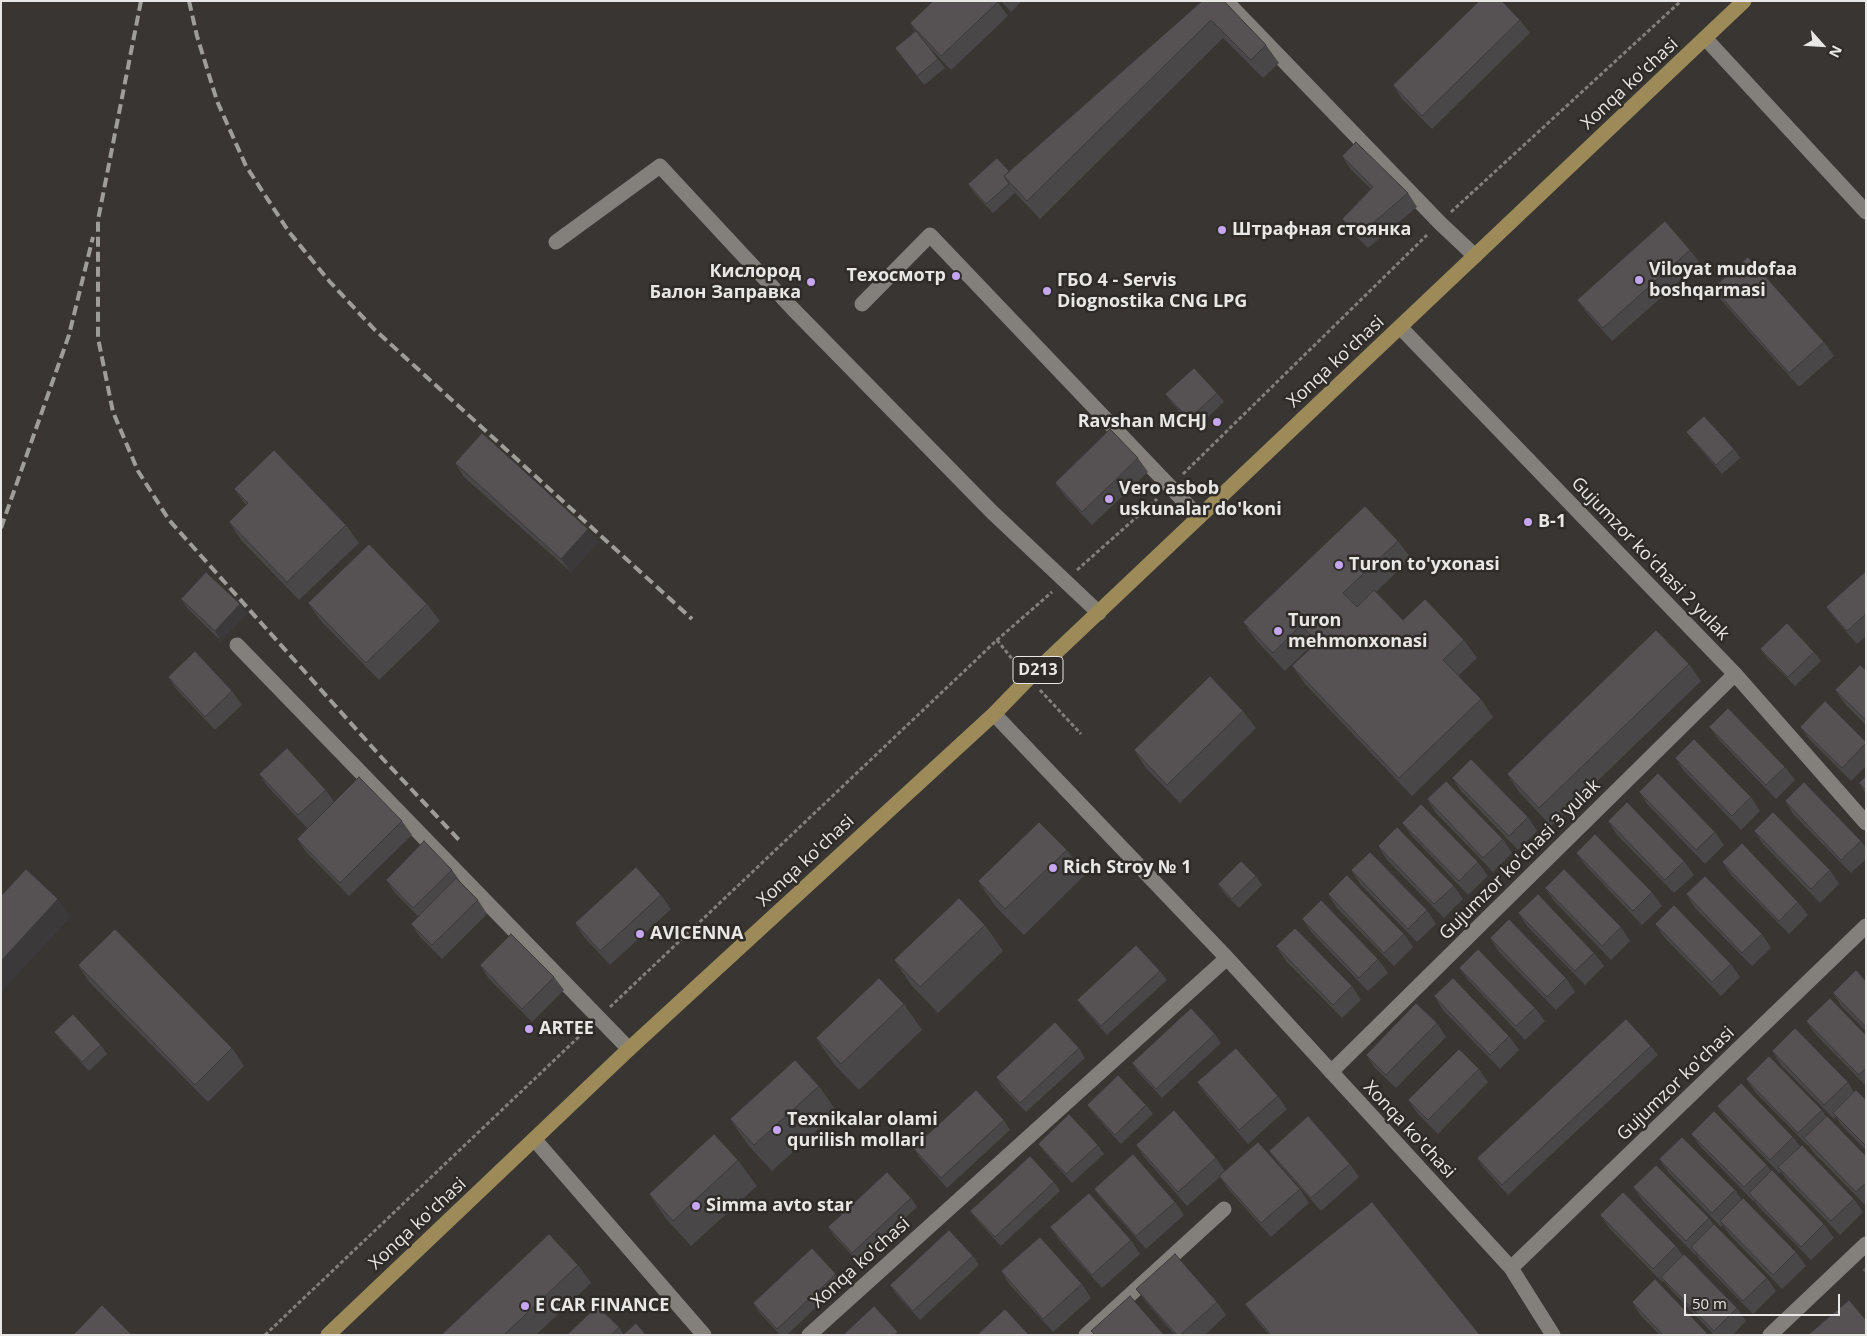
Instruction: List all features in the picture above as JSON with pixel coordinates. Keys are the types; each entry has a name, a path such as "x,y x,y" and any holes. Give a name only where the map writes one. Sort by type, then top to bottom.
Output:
{"main road":[{"name":"Xonqa ko'chasi","path":"328,1335 629,1049 994,714 1029,678 1744,1"}],"street":[{"path":"1226,1 1475,256"},
{"name":"Xonqa ko'chasi","path":"1705,38 1866,212"},
{"path":"556,242 660,166 792,308 992,512 1098,613"},
{"path":"862,304 930,236 1199,517"},
{"name":"Gujumzor ko'chasi 2 yulak","path":"1400,327 1735,674 1866,823"},
{"path":"237,645 629,1049"},
{"name":"Gujumzor ko'chasi 3 yulak","path":"1331,1072 1735,674"},
{"name":"Xonqa ko'chasi","path":"994,714 1226,958 1511,1268 1553,1335"},
{"name":"Gujumzor ko'chasi","path":"1511,1268 1866,926"},
{"name":"Xonqa ko'chasi","path":"810,1335 1226,958"},
{"path":"534,1140 704,1335"},
{"path":"1086,1335 1224,1209"},
{"path":"1770,1335 1866,1244"}],"path":[{"path":"265,1335 539,1072 997,640 1171,486 1440,222 1495,174 1681,1"}],"building":[{"path":"933,1 998,2 941,56 910,23"},
{"path":"1202,1 1224,1 1266,45 1251,60 1211,20 1027,201 1004,176"},
{"path":"1479,1 1502,1 1520,20 1422,116 1393,85"},
{"path":"916,31 938,59 917,76 895,48"},
{"path":"1356,142 1408,193 1359,235 1342,219 1373,187 1342,156"},
{"path":"997,158 1009,171 1004,176 1009,184 986,204 968,184"},
{"path":"1665,221 1690,250 1603,328 1577,300"},
{"path":"1748,257 1824,342 1789,373 1713,288"},
{"path":"1194,368 1217,393 1189,419 1165,394"},
{"path":"1704,416 1734,449 1716,465 1686,432"},
{"path":"1110,429 1138,458 1082,512 1055,483"},
{"path":"482,433 588,529 561,559 455,463"},
{"path":"274,450 346,525 287,582 229,522 248,503 234,489"},
{"path":"1365,506 1398,541 1343,593 1357,607 1374,590 1403,620 1425,599 1464,640 1443,660 1481,699 1399,778 1292,666 1317,642 1301,625 1273,653 1243,622"},
{"path":"369,544 427,604 366,663 308,603"},
{"path":"1866,571 1866,614 1847,631 1826,607"},
{"path":"206,572 240,604 215,631 181,599"},
{"path":"1787,623 1814,652 1788,677 1760,649"},
{"path":"1656,630 1689,664 1539,808 1507,774"},
{"path":"195,651 232,691 205,717 168,677"},
{"path":"1860,665 1866,670 1866,720 1835,690"},
{"path":"1210,676 1243,711 1167,785 1134,750"},
{"path":"1825,701 1866,742 1842,768 1800,727"},
{"path":"1728,708 1785,767 1766,785 1709,727"},
{"path":"1694,739 1751,797 1732,816 1675,758"},
{"path":"287,748 326,790 298,815 259,774"},
{"path":"1471,759 1528,817 1509,836 1452,778"},
{"path":"1658,773 1715,832 1696,850 1639,792"},
{"path":"1866,776 1866,790 1859,783"},
{"path":"359,777 402,821 340,883 297,839"},
{"path":"1446,781 1503,839 1483,858 1427,799"},
{"path":"1804,782 1861,841 1841,860 1785,801"},
{"path":"1627,802 1684,861 1665,880 1608,821"},
{"path":"1421,804 1478,862 1459,881 1402,823"},
{"path":"1773,812 1830,870 1811,889 1754,831"},
{"path":"1039,822 1067,850 1005,909 978,881"},
{"path":"1397,827 1454,886 1434,904 1378,846"},
{"path":"1595,834 1652,892 1633,911 1576,853"},
{"path":"424,841 452,870 413,908 386,880"},
{"path":"1742,843 1798,902 1779,921 1722,862"},
{"path":"1370,852 1427,910 1408,929 1351,870"},
{"path":"1241,861 1256,876 1232,899 1218,884"},
{"path":"636,867 661,895 600,951 575,923"},
{"path":"26,869 58,899 1,961 1,896"},
{"path":"1564,869 1621,927 1602,946 1545,888"},
{"path":"1347,875 1404,934 1384,953 1328,894"},
{"path":"1705,876 1762,934 1742,953 1686,894"},
{"path":"456,878 478,900 432,945 411,924"},
{"path":"1538,894 1594,953 1575,971 1518,913"},
{"path":"959,898 985,925 920,987 894,960"},
{"path":"1321,900 1378,959 1359,978 1302,919"},
{"path":"1674,905 1731,964 1712,982 1655,924"},
{"path":"1509,919 1566,978 1547,997 1490,938"},
{"path":"1295,928 1352,986 1333,1005 1276,946"},
{"path":"115,929 232,1048 195,1085 78,965"},
{"path":"511,934 554,977 522,1009 480,965"},
{"path":"1136,945 1160,971 1101,1026 1077,1000"},
{"path":"1478,949 1535,1008 1516,1026 1459,968"},
{"path":"1856,970 1866,981 1866,1027 1833,993"},
{"path":"879,978 904,1004 841,1064 816,1038"},
{"path":"1453,978 1509,1036 1490,1055 1434,996"},
{"path":"1830,998 1866,1035 1866,1068 1859,1075 1806,1021"},
{"path":"1416,1003 1437,1023 1386,1075 1366,1055"},
{"path":"1191,1008 1215,1034 1156,1089 1132,1063"},
{"path":"73,1014 101,1045 82,1062 54,1032"},
{"path":"1626,1019 1651,1046 1502,1185 1477,1158"},
{"path":"1055,1022 1079,1048 1020,1103 996,1077"},
{"path":"1795,1028 1848,1082 1824,1105 1772,1051"},
{"path":"1236,1048 1278,1096 1239,1130 1197,1082"},
{"path":"1459,1049 1479,1069 1428,1120 1408,1100"},
{"path":"1769,1056 1822,1110 1798,1133 1746,1079"},
{"path":"795,1060 819,1086 754,1145 730,1119"},
{"path":"1118,1075 1146,1105 1115,1135 1087,1105"},
{"path":"1741,1083 1793,1137 1770,1160 1717,1106"},
{"path":"976,1090 1004,1120 941,1178 913,1148"},
{"path":"1856,1090 1866,1100 1866,1146 1833,1113"},
{"path":"1174,1110 1216,1158 1178,1192 1136,1145"},
{"path":"1714,1111 1767,1165 1744,1187 1691,1134"},
{"path":"1069,1114 1098,1145 1066,1174 1038,1144"},
{"path":"1308,1116 1350,1164 1311,1198 1269,1151"},
{"path":"1827,1116 1866,1156 1866,1183 1856,1192 1804,1138"},
{"path":"714,1134 738,1160 673,1221 649,1194"},
{"path":"1682,1137 1735,1190 1712,1213 1659,1159"},
{"path":"1258,1142 1300,1189 1261,1223 1219,1176"},
{"path":"1802,1145 1854,1199 1831,1221 1778,1167"},
{"path":"1133,1154 1175,1202 1136,1236 1094,1189"},
{"path":"1030,1156 1054,1182 995,1237 970,1211"},
{"path":"1656,1165 1709,1218 1686,1241 1633,1187"},
{"path":"1772,1170 1824,1224 1801,1247 1749,1193"},
{"path":"887,1172 911,1198 852,1253 828,1227"},
{"path":"1623,1192 1676,1246 1653,1269 1600,1215"},
{"path":"1089,1193 1131,1240 1092,1275 1050,1227"},
{"path":"1743,1198 1796,1252 1773,1275 1720,1221"},
{"path":"1372,1202 1480,1335 1271,1335 1245,1304"},
{"path":"1714,1224 1767,1278 1743,1301 1691,1247"},
{"path":"949,1230 973,1256 913,1311 890,1285"},
{"path":"549,1234 578,1265 504,1335 441,1335"},
{"path":"1040,1237 1082,1284 1043,1319 1001,1271"},
{"path":"812,1248 836,1274 777,1329 753,1303"},
{"path":"1175,1254 1217,1302 1180,1335 1177,1335 1136,1289"},
{"path":"1684,1254 1737,1308 1714,1331 1661,1277"},
{"path":"1866,1266 1866,1274 1862,1270"},
{"path":"1655,1279 1707,1333 1706,1335 1663,1335 1632,1302"},
{"path":"1130,1296 1164,1335 1095,1335 1091,1331"},
{"path":"1849,1300 1866,1320 1866,1335 1808,1335"},
{"path":"102,1305 132,1335 73,1335"},
{"path":"597,1306 619,1327 611,1335 567,1335"},
{"path":"874,1306 898,1332 894,1335 843,1335"},
{"path":"1005,1309 1029,1335 977,1335"},
{"path":"636,1323 646,1335 623,1335"}],"railway":[{"path":"141,1 98,220 98,338 113,412 138,471 169,520 382,758 460,841"},
{"path":"189,1 197,36 217,101 246,166 289,232 330,282 374,329 692,619"},
{"path":"1,528 69,335 93,237"}],"place":[{"name":"Штрафная стоянка","path":"1222,230"},
{"name":"Техосмотр","path":"956,276"},
{"name":"Viloyat mudofaa boshqarmasi","path":"1639,280"},
{"name":"Кислород Балон Заправка","path":"811,282"},
{"name":"ГБО 4 - Servis Diognostika CNG LPG","path":"1047,291"},
{"name":"Ravshan MCHJ","path":"1217,422"},
{"name":"Vero asbob uskunalar do'koni","path":"1109,499"},
{"name":"В-1","path":"1528,522"},
{"name":"Turon to'yxonasi","path":"1339,565"},
{"name":"Turon mehmonxonasi","path":"1278,631"},
{"name":"Rich Stroy № 1","path":"1053,868"},
{"name":"AVICENNA","path":"640,934"},
{"name":"ARTEE","path":"529,1029"},
{"name":"Texnikalar olami qurilish mollari","path":"777,1130"},
{"name":"Simma avto star","path":"696,1206"},
{"name":"E CAR FINANCE","path":"525,1306"}]}
